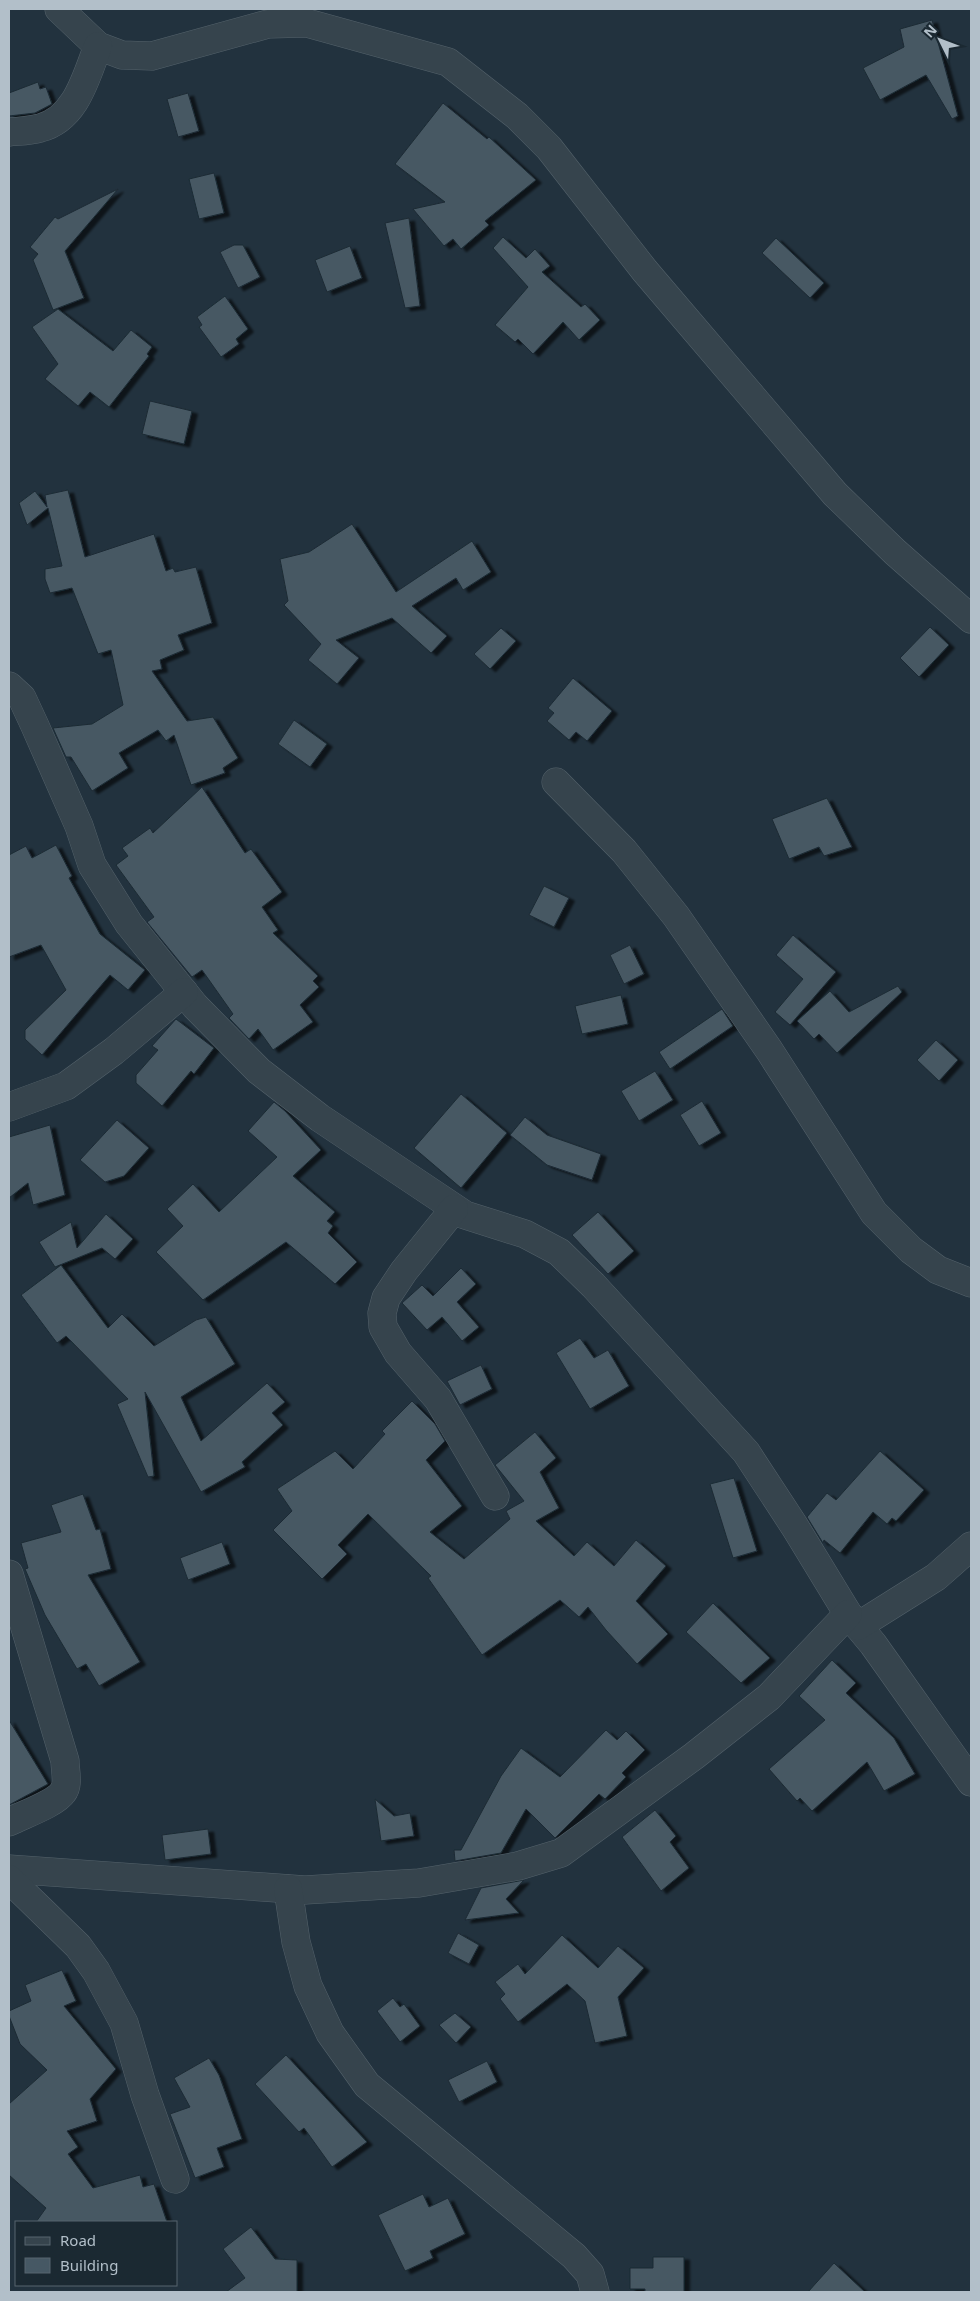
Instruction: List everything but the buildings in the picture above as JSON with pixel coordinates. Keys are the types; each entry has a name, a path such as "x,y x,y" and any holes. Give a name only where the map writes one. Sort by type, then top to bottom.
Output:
{"street":[{"path":"59,9 98,46 122,55 152,56 268,24 307,23 448,62 517,116 549,148 645,271 835,494 895,552 971,619"},
{"path":"9,132 41,128 60,118 78,97 98,46"},
{"path":"9,686 22,698 35,726 79,826 92,865 128,924 184,992 259,1070 320,1118 409,1176 454,1209 466,1215 525,1234 559,1252 593,1285 746,1452 853,1620 873,1644 971,1782"},
{"path":"556,782 624,851 676,916 769,1050 874,1213 911,1250 924,1260 938,1270 971,1283"},
{"path":"9,1107 66,1086 114,1051 184,992"},
{"path":"454,1209 404,1271 386,1298 382,1312 384,1327 398,1353 438,1399 495,1496"},
{"path":"9,1869 305,1890 419,1883 518,1866 561,1853 694,1756 769,1697 853,1620 936,1577 971,1546"},
{"path":"9,1574 65,1761 66,1784 64,1791 56,1798 9,1822"},
{"path":"9,1879 78,1946 96,1971 124,2024 145,2095 175,2179"},
{"path":"288,1888 296,1942 308,1986 330,2032 367,2085 574,2256 590,2274 595,2292"}]}
